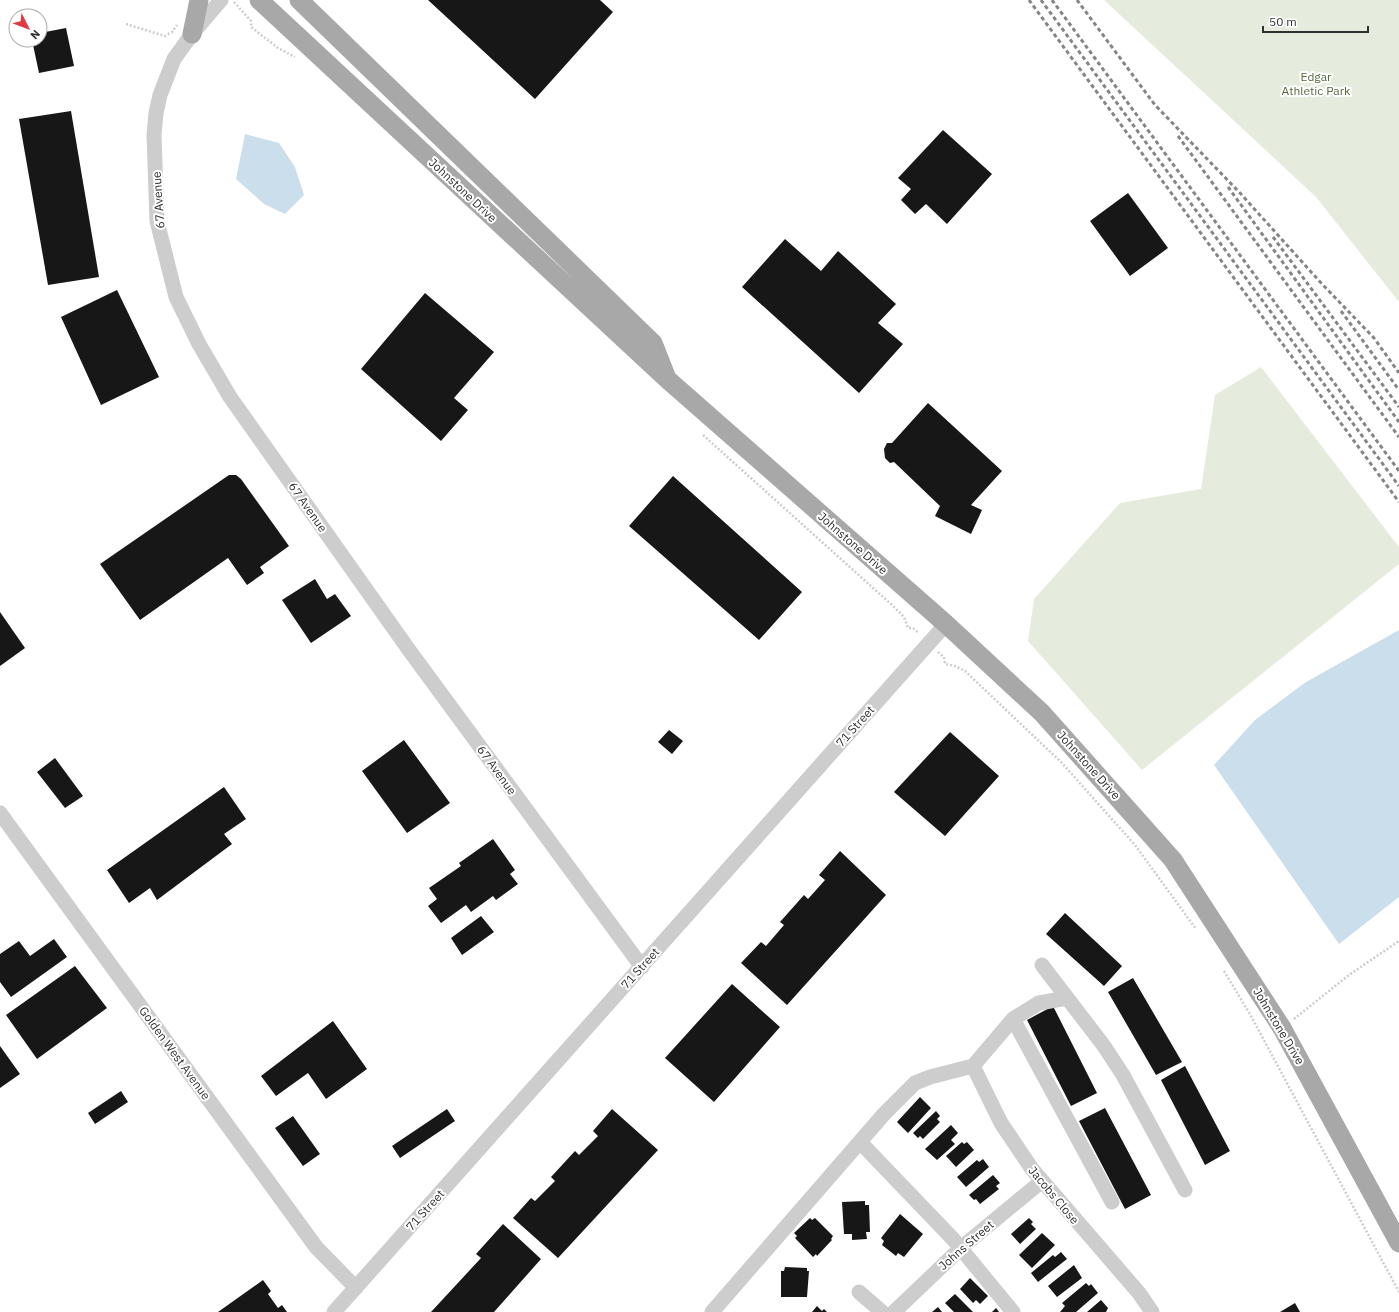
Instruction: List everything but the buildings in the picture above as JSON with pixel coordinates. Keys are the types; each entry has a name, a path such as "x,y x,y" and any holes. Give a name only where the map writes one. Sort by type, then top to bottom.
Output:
{"main road":[{"path":"185,28 199,0"},
{"name":"Johnstone Drive","path":"260,0 667,379 946,624 1042,713 1173,860 1282,1028 1399,1243"},
{"name":"Johnstone Drive","path":"299,0 654,343 667,379"}],"street":[{"name":"67 Avenue","path":"222,0 185,28 166,76 156,113 154,135 157,221 176,297 210,364 230,396 409,650 642,967"},
{"name":"71 Street","path":"334,1312 946,624"},
{"name":"Golden West Avenue","path":"0,812 316,1247 356,1288"},
{"path":"1042,965 1104,1046 1123,1075 1185,1190"},
{"path":"720,1309 884,1114 915,1083 930,1077 973,1066 1013,1018 1039,1003 1067,998"},
{"path":"1013,1018 1112,1202"},
{"name":"Jacobs Close","path":"973,1066 1012,1140 1042,1181 1139,1293 1152,1312"},
{"path":"860,1142 909,1191 961,1248 1013,1312"},
{"name":"Johns Street","path":"894,1312 961,1248 1042,1181"},
{"path":"859,1292 882,1312"}],"path":[{"path":"232,0 251,21"},
{"path":"126,24 164,36 185,28"},
{"path":"944,657 945,664 955,666 965,671 1061,762 1135,845 1200,934"},
{"path":"1282,1028 1349,975 1399,941"},
{"path":"1220,965 1251,1016 1399,1292"}],"green space":[{"name":"Edgar Athletic Park","path":"1104,0 1399,0 1399,302 1316,197"},
{"path":"1261,367 1399,547 1399,564 1142,770 1028,641 1034,599 1120,503 1201,489 1215,395"}],"water":[{"path":"245,134 279,143 295,167 304,195 285,214 264,204 236,179"},
{"path":"1399,630 1399,897 1339,944 1214,765 1255,720 1306,682"}],"railway":[{"path":"1029,0 1399,502"},
{"path":"1041,0 1399,486"},
{"path":"1052,0 1399,471"},
{"path":"1077,0 1155,105 1240,193 1322,284 1374,338 1399,373"},
{"path":"1178,136 1399,437"},
{"path":"1228,187 1399,422"},
{"path":"1273,237 1399,407"},
{"path":"1341,311 1399,390"}]}
